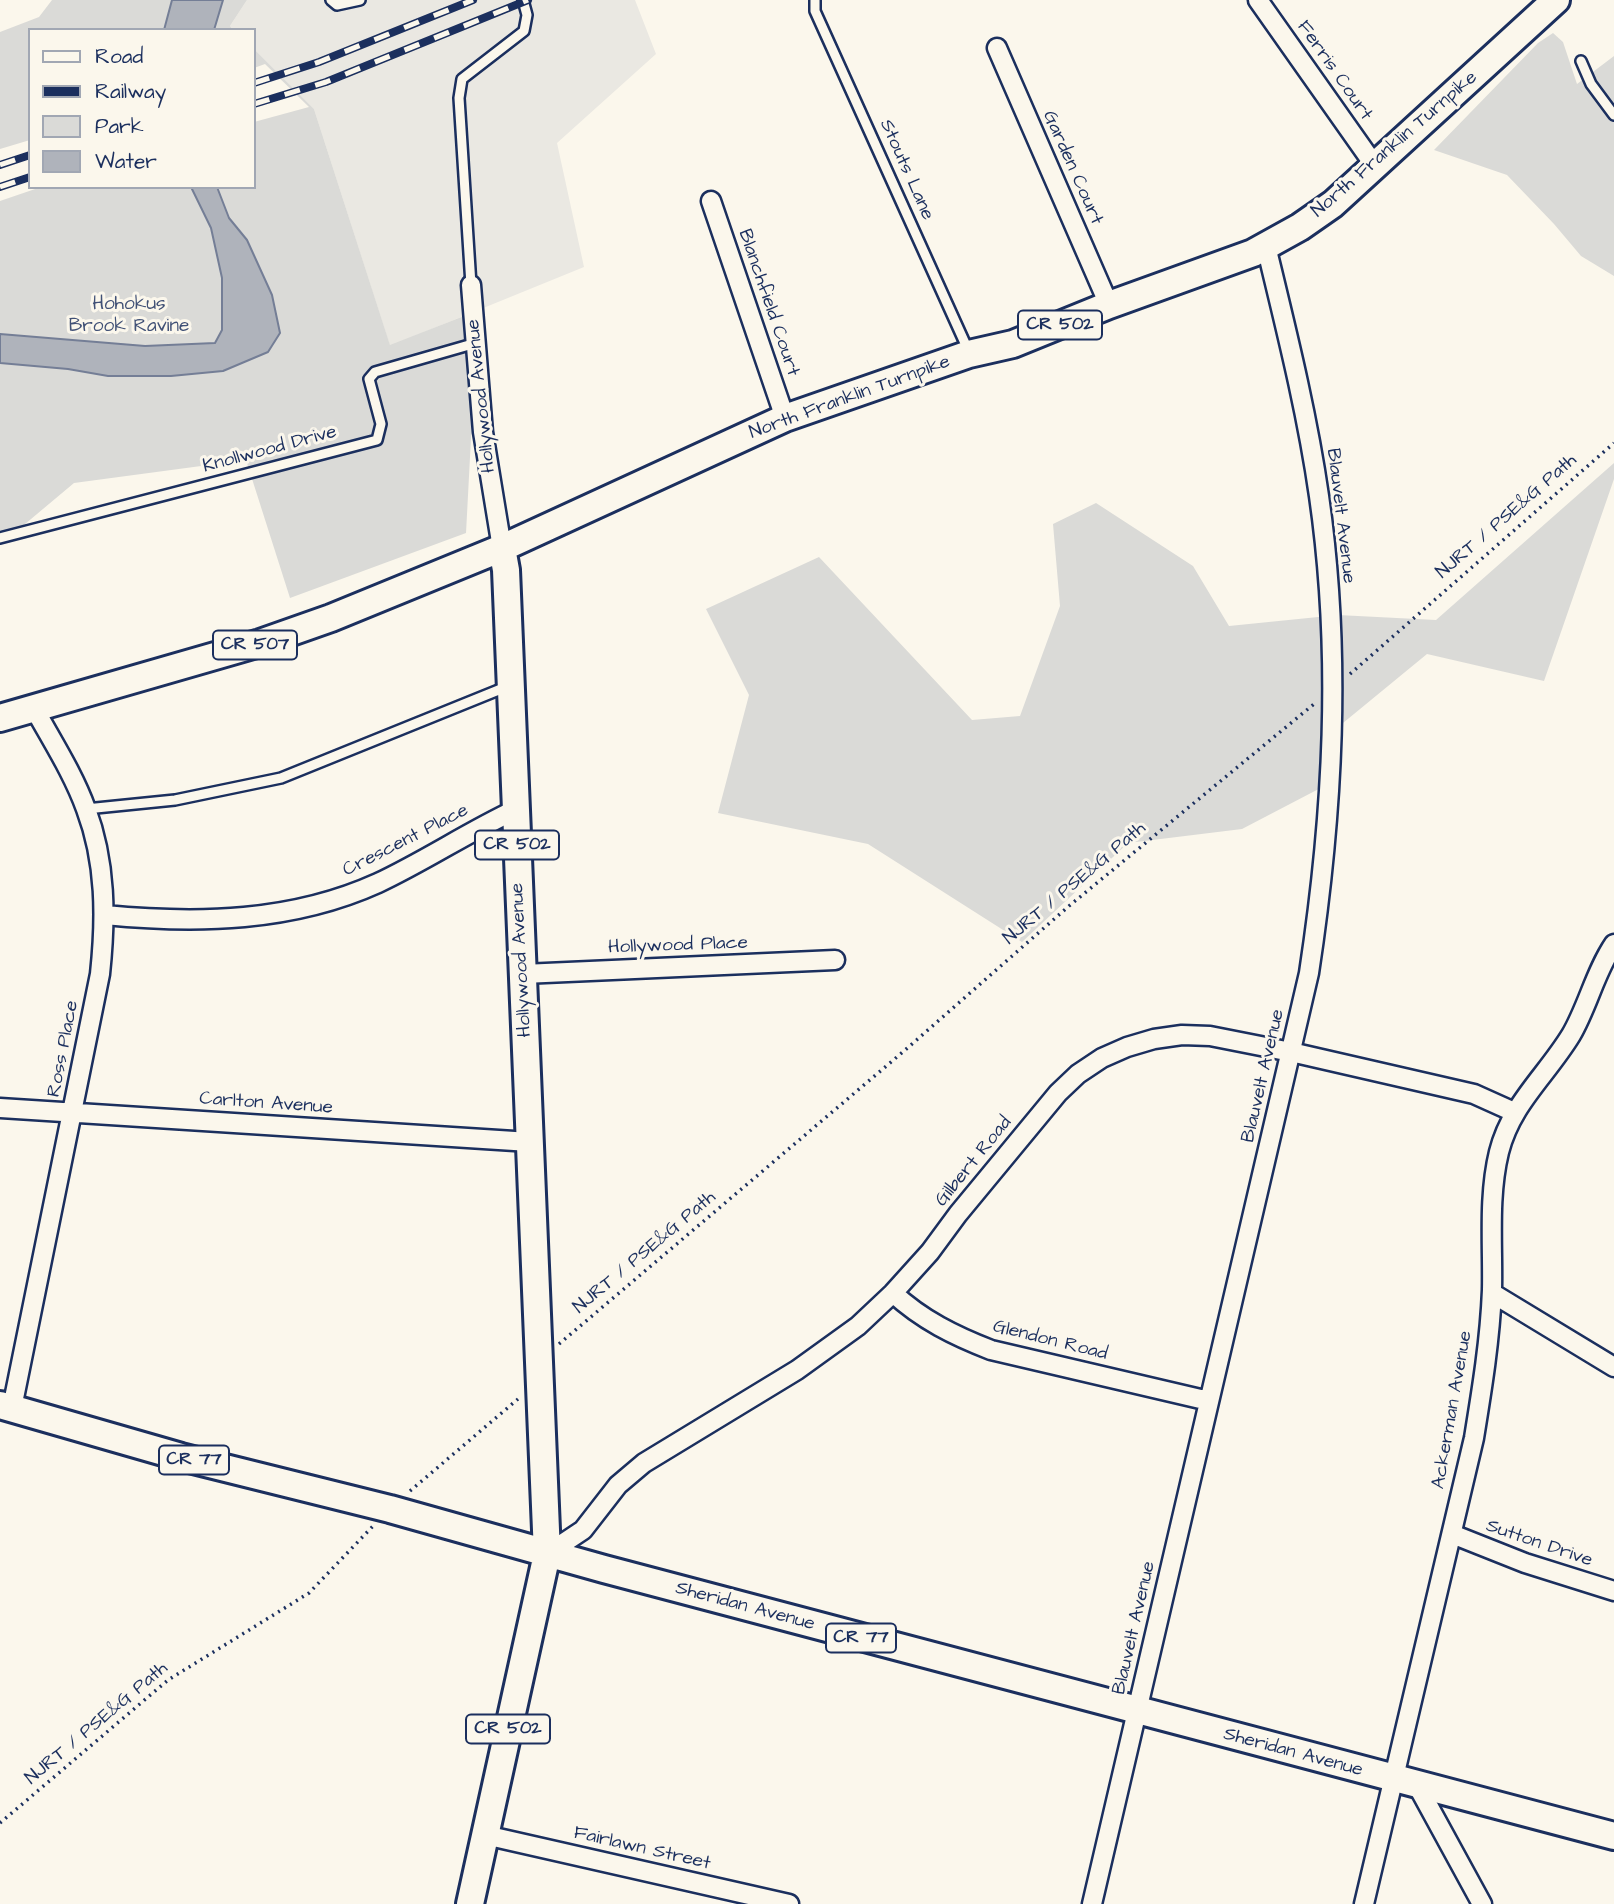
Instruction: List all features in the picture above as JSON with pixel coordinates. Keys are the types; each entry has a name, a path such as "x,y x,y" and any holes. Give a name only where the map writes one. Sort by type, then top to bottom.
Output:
{"main road":[{"name":"North Franklin Turnpike","path":"0,718 260,643 331,618 502,548 785,418 969,354 1013,344 1109,305 1215,269 1266,246 1300,228 1333,204 1556,0"},
{"name":"Hollywood Avenue","path":"470,1904 547,1554 506,570 502,548"},
{"name":"Sheridan Avenue","path":"6,1406 181,1457 402,1513 547,1554 1614,1836"}],"street":[{"name":"Ferris Court","path":"1258,0 1375,166"},
{"name":"Garden Court","path":"997,48 1109,305"},
{"name":"Blanchfield Court","path":"711,201 785,418"},
{"name":"Blauvelt Avenue","path":"1092,1904 1309,973 1321,894 1329,815 1332,689 1328,577 1319,497 1306,419 1266,246"},
{"name":"Hollywood Avenue","path":"471,285 483,432 502,548"},
{"name":"Ross Place","path":"6,1406 73,1112 100,974 105,915 102,876 86,809 69,771 34,708"},
{"name":"Crescent Place","path":"105,915 147,919 249,918 338,899 376,884 515,810"},
{"name":"Ackerman Avenue","path":"1364,1904 1405,1782 1452,1534 1476,1427 1492,1293 1493,1208 1498,1156 1514,1112 1571,1034 1614,944"},
{"name":"Hollywood Place","path":"523,974 835,960"},
{"name":"Gilbert Road","path":"547,1554 583,1530 618,1485 644,1463 820,1355 858,1326 930,1252 1058,1093 1102,1058 1136,1044 1182,1035 1210,1036 1474,1094 1514,1112"},
{"name":"Carlton Avenue","path":"0,1108 530,1142"},
{"name":"Glendon Road","path":"893,1293 932,1324 991,1350 1209,1401"},
{"path":"1492,1293 1614,1367"},
{"name":"Sutton Drive","path":"1452,1534 1525,1563 1614,1591"},
{"path":"1405,1782 1482,1904"},
{"name":"Fairlawn Street","path":"485,1835 789,1904"}],"lane":[{"path":"331,0 337,5 360,0"},
{"name":"Hollywood Avenue","path":"471,285 459,98 463,79 524,31 527,15 523,0"},
{"name":"Stouts Lane","path":"815,0 815,11 969,354"},
{"path":"1581,61 1591,83 1614,115"},
{"name":"Knollwood Drive","path":"0,538 377,440 381,424 369,379 375,372 476,343"},
{"path":"86,809 175,800 281,778 511,685"}],"path":[{"name":"NJRT / PSE&G Path","path":"555,1347 904,1051 1069,906 1332,689 1614,443"},
{"path":"402,1497 526,1392"},
{"name":"NJRT / PSE&G Path","path":"0,1823 168,1680 309,1593 377,1521"}],"shaded area":[{"path":"247,0 635,0 656,54 557,143 584,267 390,346 314,109 256,51 256,28 230,26"}],"green space":[{"path":"52,0 247,0 230,26 232,28 28,28 28,141 0,149 0,32 39,17"},
{"path":"1553,33 1563,42 1577,84 1614,56 1614,276 1581,256 1507,175 1434,150 1538,43"},
{"name":"Hohokus Brook Ravine","path":"256,51 314,109 390,345 464,316 472,419 466,533 290,598 246,460 74,483 0,545 0,201 35,189 256,189 256,121 309,107 265,64 256,67"},
{"path":"1614,463 1614,479 1544,681 1427,654 1343,723 1334,781 1242,829 1128,843 1022,942 868,844 718,813 749,695 706,609 819,557 972,720 1020,716 1060,606 1053,524 1096,503 1193,566 1229,626 1338,615 1436,620"}],"water":[{"path":"172,0 223,0 215,28 165,28"},
{"path":"192,189 218,189 229,218 247,240 272,295 280,333 268,352 223,371 171,376 108,376 68,369 0,363 0,334 145,346 215,343 222,330 222,278 211,228"}],"railway":[{"path":"256,82 319,62 473,0"},
{"path":"256,103 326,82 528,0"},
{"path":"0,165 28,156"},
{"path":"0,187 28,178"}]}
